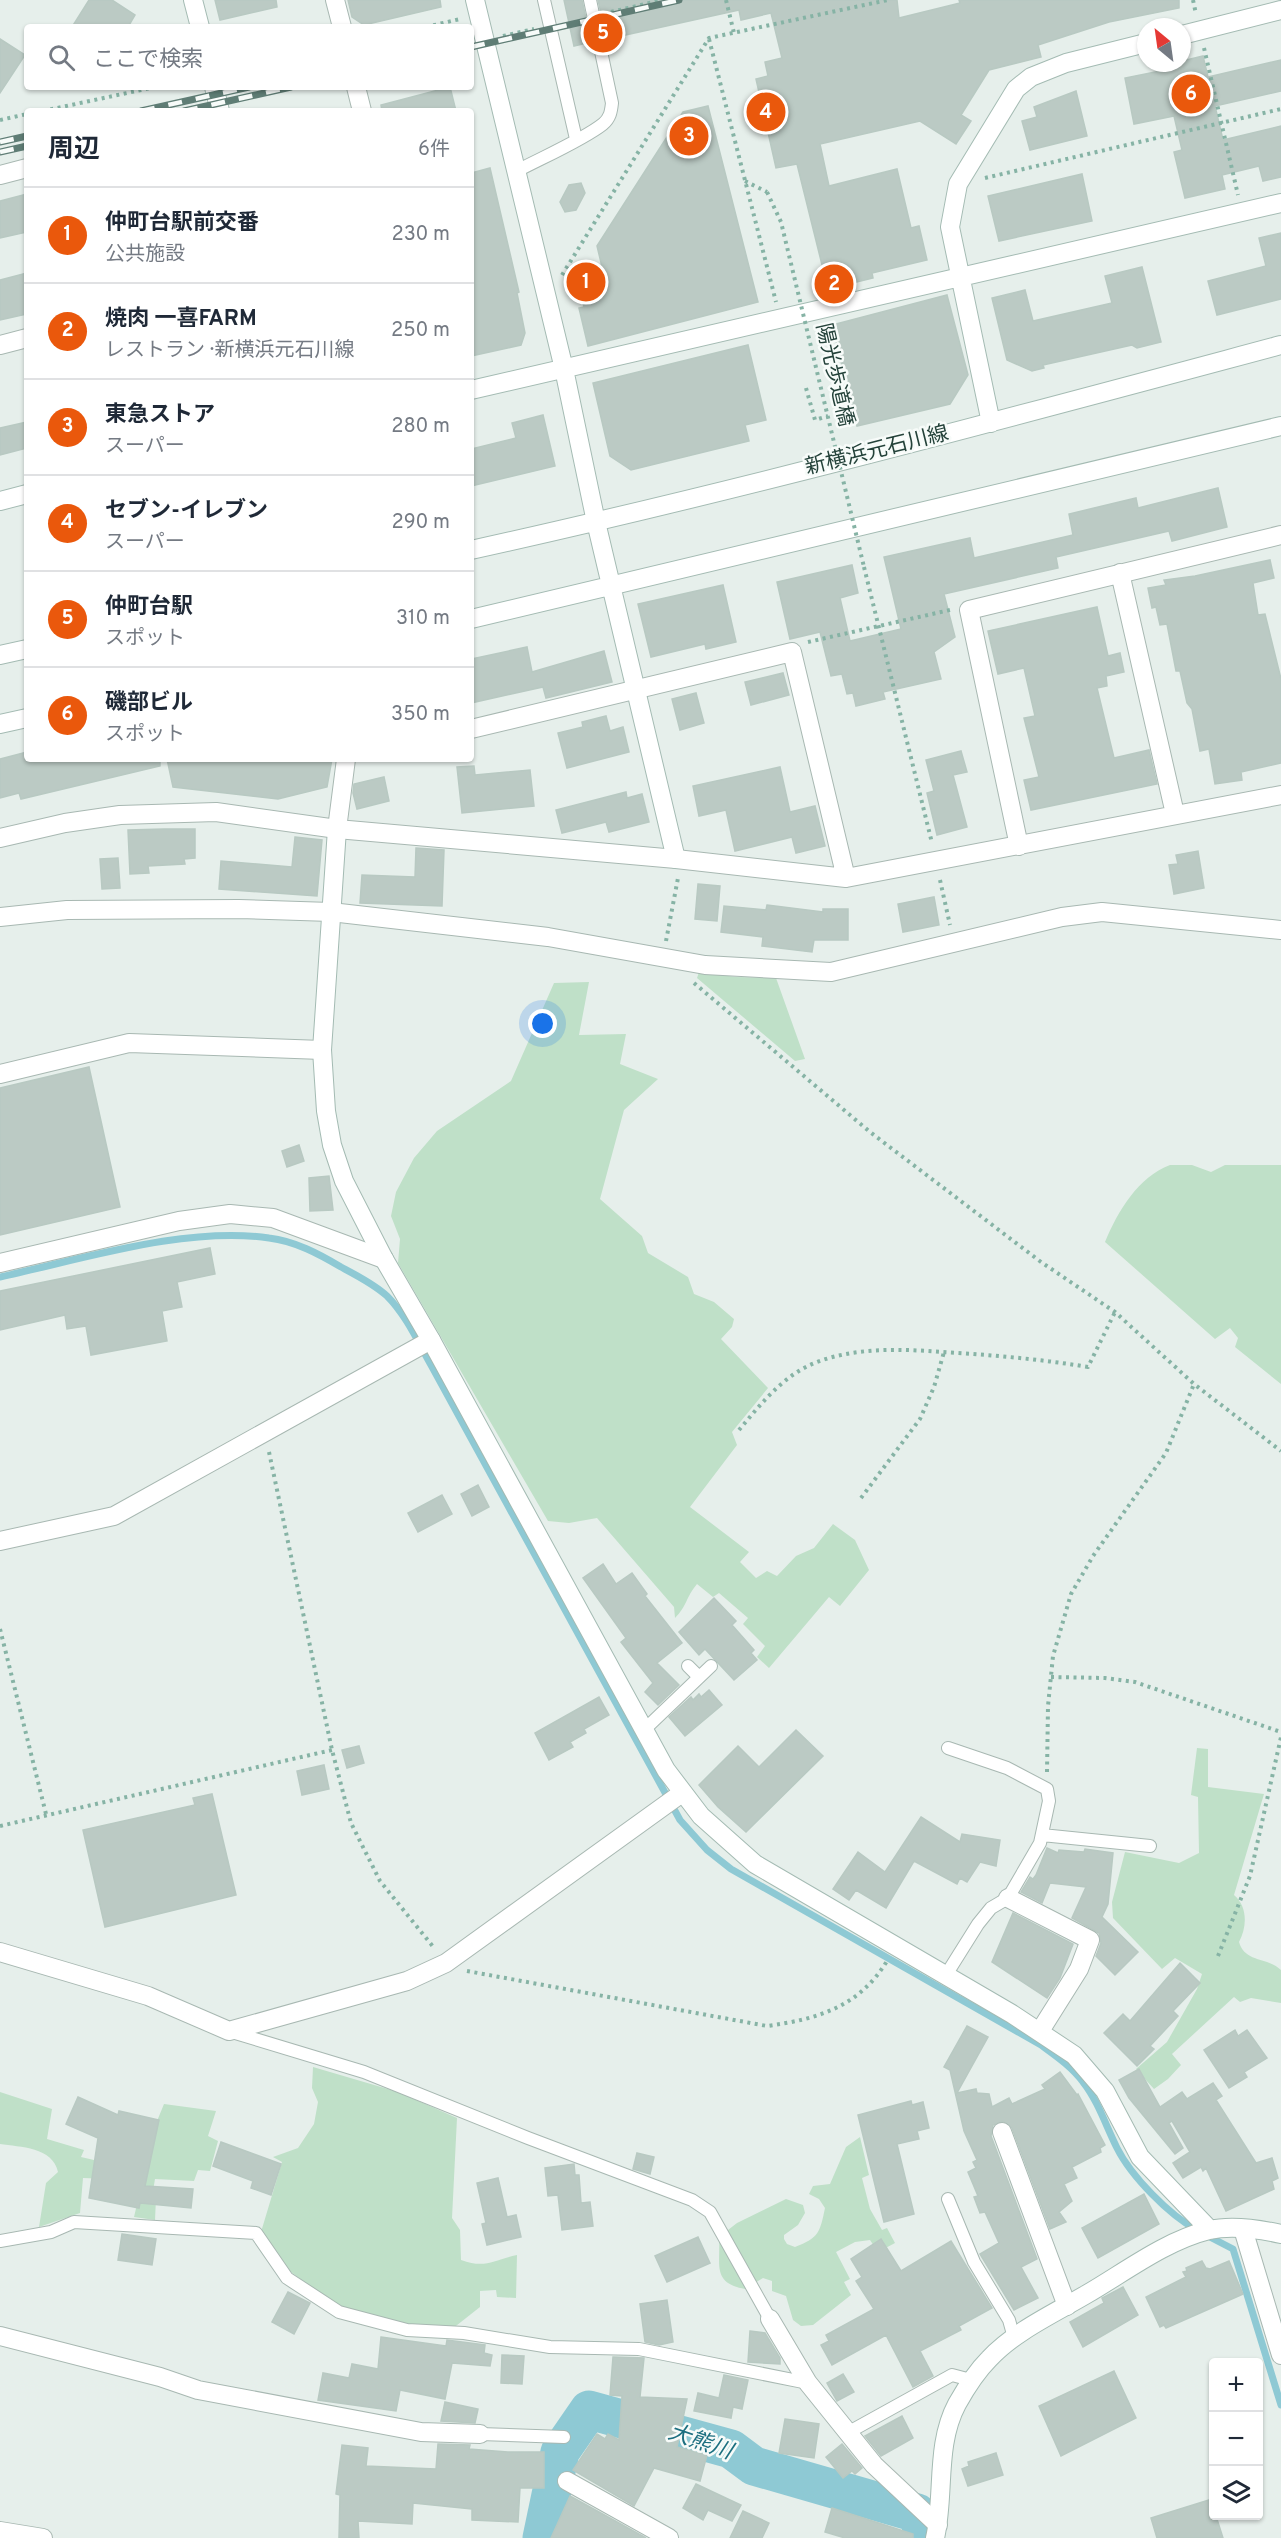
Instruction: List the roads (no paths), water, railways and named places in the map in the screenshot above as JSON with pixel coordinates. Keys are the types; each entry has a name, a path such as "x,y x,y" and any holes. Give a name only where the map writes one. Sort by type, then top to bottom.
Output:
{"street":[{"path":"194,0 199,24"},
{"path":"335,0 341,24"},
{"path":"475,0 564,369 611,588 676,859"},
{"path":"1191,32 1281,10"},
{"path":"991,423 950,226 958,184 1016,89 1031,77 1066,63 1137,45"},
{"path":"215,90 219,108"},
{"path":"357,90 361,108"},
{"path":"0,175 24,169"},
{"path":"474,389 1281,203"},
{"path":"0,345 24,339"},
{"name":"新横浜元石川線","path":"474,549 596,522 991,423 1281,345"},
{"path":"474,618 611,588 1281,426"},
{"path":"0,501 24,495"},
{"path":"1019,846 969,610 1120,573 1280,541"},
{"path":"1120,573 1174,813"},
{"path":"0,655 24,650"},
{"path":"474,728 792,651 846,878"},
{"path":"0,724 24,719"},
{"path":"346,762 337,829 322,1050 326,1111 332,1146 344,1181 384,1259 681,1794 727,1842 754,1864 1040,2031 1074,2055 1105,2091 1140,2157 1209,2230"},
{"path":"0,838 65,823 168,812 216,812 337,829 676,859 846,878 1019,846 1174,813 1281,795"},
{"path":"0,917 100,909 332,912 548,937 705,965 831,972 1062,917 1102,912 1281,930"},
{"path":"0,1074 129,1043 322,1050"},
{"path":"0,1263 179,1221 230,1214 273,1218 384,1259"},
{"path":"0,1541 114,1516 431,1340"},
{"path":"0,1952 148,1996 229,2031 407,1981 446,1963 681,1794"},
{"path":"1008,1898 1090,1940 1079,1970 1040,2031"},
{"path":"1002,2132 1067,2306"},
{"path":"1243,2229 1281,2355"},
{"path":"936,2532 944,2446 956,2406 971,2380 989,2358 1014,2338 1158,2252 1186,2239 1209,2230 1243,2229 1281,2234"},
{"path":"770,2319 808,2383 874,2465 936,2532"},
{"path":"0,2336 160,2377 198,2390 421,2432 480,2434"},
{"path":"567,2481 669,2538"},
{"path":"0,2530 43,2538"}],"lane":[{"path":"544,0 576,139"},
{"path":"515,172 603,124 611,114 612,103 590,0"},
{"path":"688,1666 699,1677"},
{"path":"644,1730 711,1666"},
{"path":"946,1976 991,1908 1008,1898 1040,1843 1049,1801 1047,1789 1007,1768 948,1748"},
{"path":"1042,1835 1150,1846"},
{"path":"229,2031 364,2072 528,2138 692,2200 710,2212 770,2319"},
{"path":"948,2199 974,2262 1009,2320 1014,2338"},
{"path":"0,2241 51,2232 74,2222 256,2233 287,2278 339,2312 407,2330 464,2333 550,2347 639,2349 808,2383"},
{"path":"849,2432 952,2375 971,2380"},
{"path":"480,2434 564,2437"}],"waterway":[{"path":"0,1277 134,1246 204,1236 237,1235 269,1238 297,1245 324,1257 382,1292 400,1312 416,1338 680,1820 707,1850 731,1869 1041,2045 1058,2058 1074,2071 1088,2089 1131,2171 1163,2205 1197,2230"},
{"path":"1206,2235 1233,2249 1281,2405"},
{"name":"大熊川","path":"542,2538 560,2452 589,2410 731,2449 754,2466 917,2513 923,2531 921,2538"}],"railway":[{"path":"474,46 679,0"},
{"path":"154,108 236,90"},
{"path":"197,108 278,90"},
{"path":"0,142 24,137"},
{"path":"0,152 24,147"}],"place":[{"name":"仲町台駅","path":"603,33"},
{"name":"磯部ビル","path":"1191,94"},
{"name":"セブン-イレブン","path":"766,112"},
{"name":"東急ストア","path":"689,136"},
{"name":"仲町台駅前交番","path":"586,282"},
{"name":"焼肉 一喜FARM","path":"834,284"}]}
